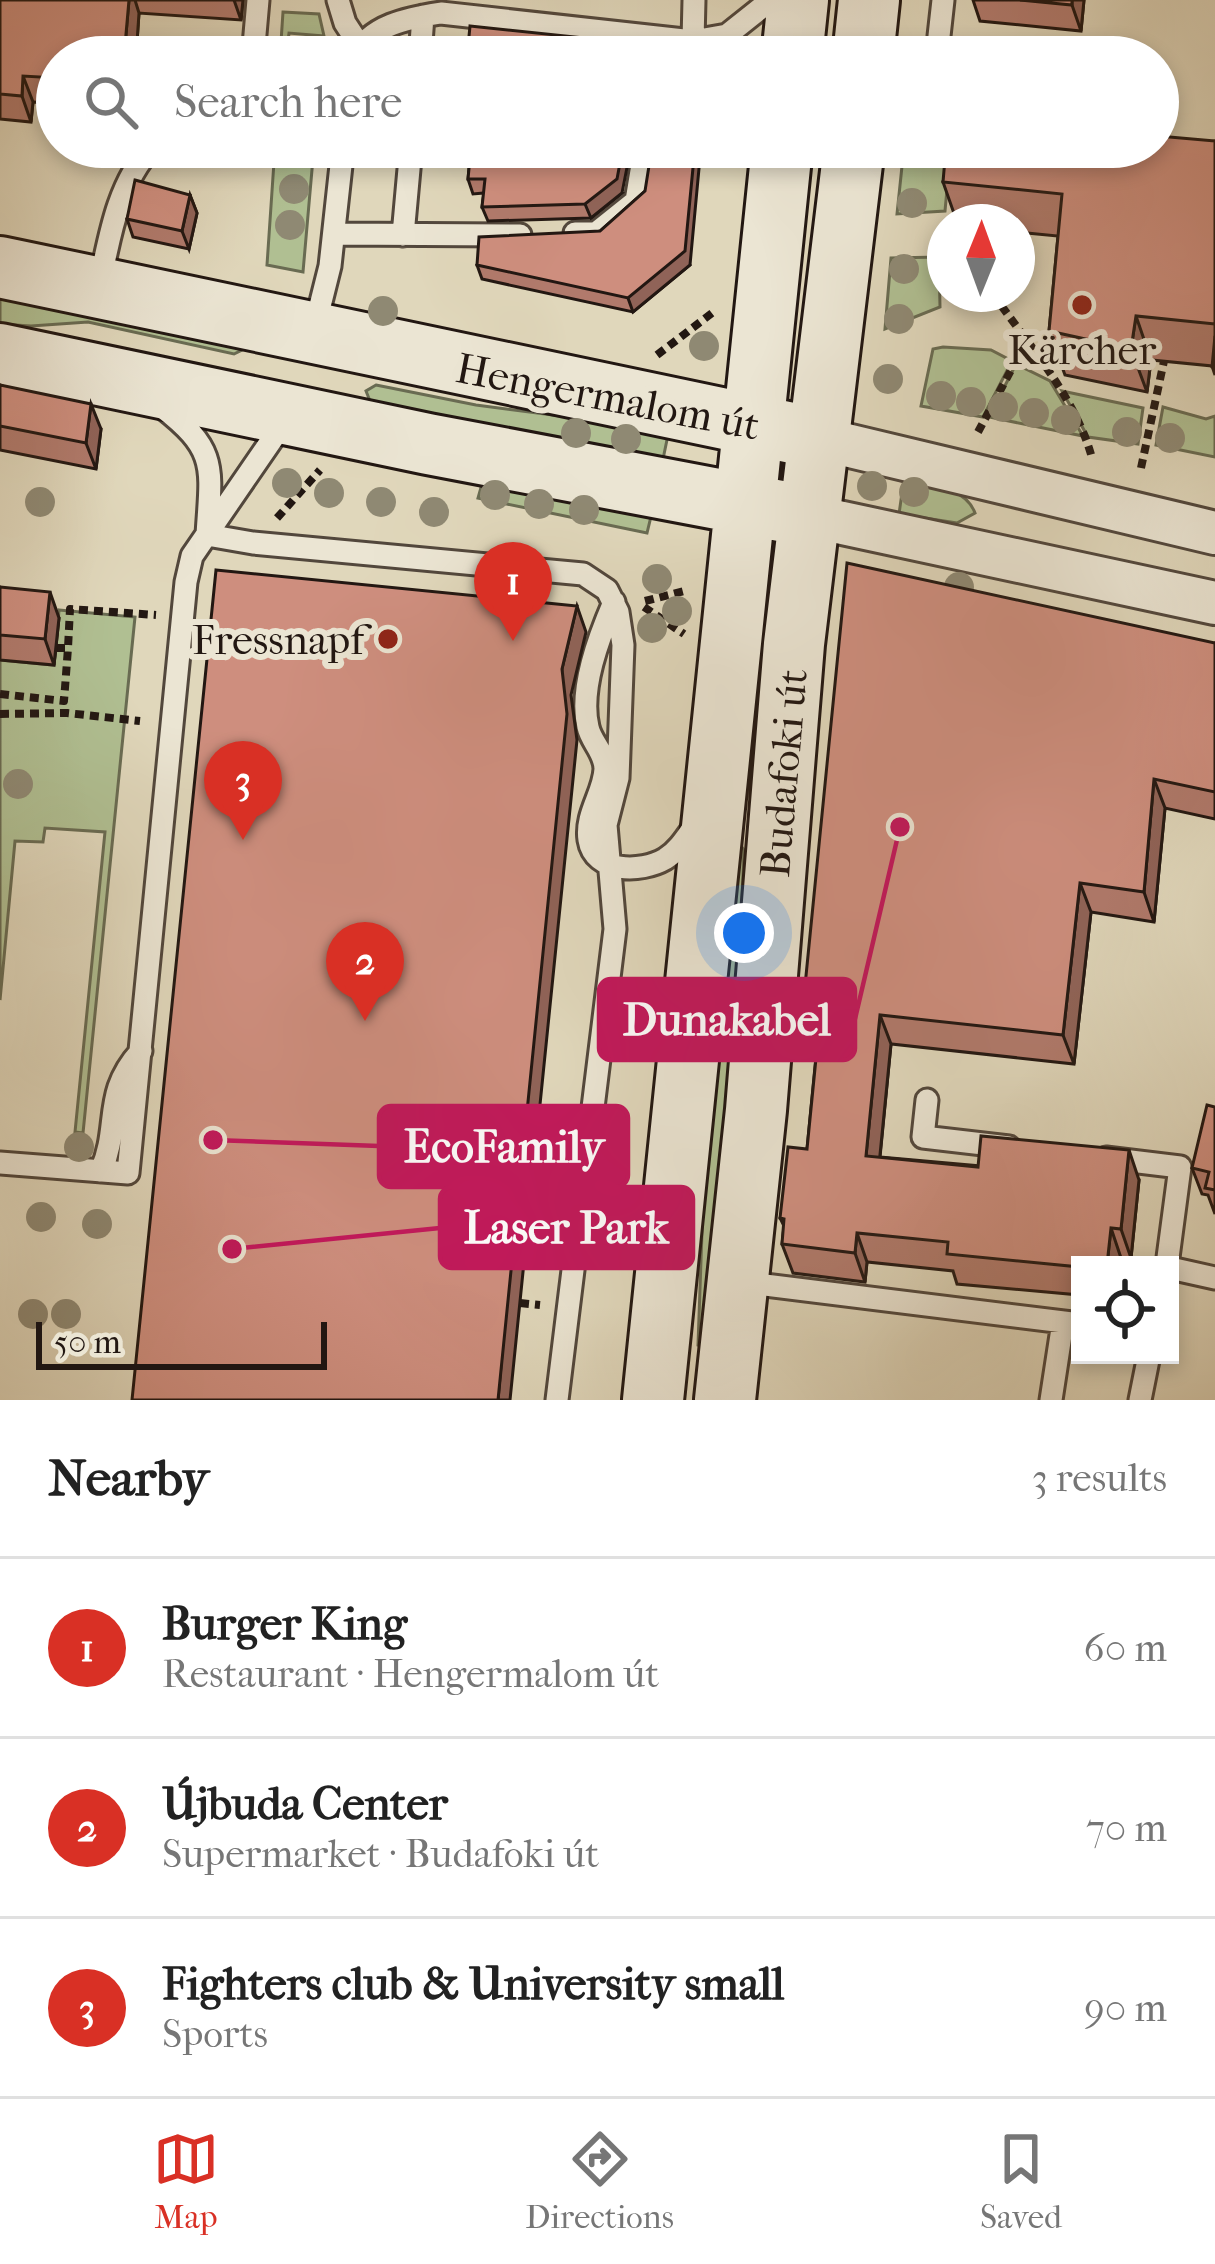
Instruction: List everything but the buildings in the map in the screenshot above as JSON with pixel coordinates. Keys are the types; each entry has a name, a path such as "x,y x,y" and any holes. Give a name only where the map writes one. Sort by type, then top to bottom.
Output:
{"main road":[{"path":"794,36 798,0"},
{"path":"865,36 869,0"},
{"name":"Budafoki út","path":"653,1400 780,168"},
{"name":"Budafoki út","path":"725,1400 794,644 852,168"},
{"name":"Hengermalom út","path":"0,267 821,439"},
{"path":"289,415 313,333"},
{"name":"Hengermalom út","path":"0,354 810,517"}],"street":[{"name":"Hengermalom út","path":"821,439 1215,532"},
{"name":"Hengermalom út","path":"810,517 1215,603"}],"lane":[{"path":"255,36 258,0"},
{"path":"338,0 351,36"},
{"path":"692,36 694,0"},
{"path":"721,36 771,0"},
{"path":"939,36 943,0"},
{"path":"376,36 388,26 440,14 585,36"},
{"path":"422,36 423,16"},
{"path":"98,288 111,230 139,168"},
{"path":"313,333 334,234 342,168"},
{"path":"403,235 409,168"},
{"path":"334,234 596,232 636,201 642,168"},
{"path":"128,380 193,430 204,450 211,475 207,535"},
{"path":"0,1163 128,1173 192,556 289,415"},
{"path":"207,535 583,574 608,590 614,602 623,645 618,778 606,825 615,928 557,1400"},
{"path":"614,602 593,654 586,721 605,763 589,821 594,856 608,865 636,868 669,857 714,801"},
{"path":"101,1172 122,1072 141,1051"},
{"path":"927,1100 923,1137 1040,1150"},
{"path":"1087,1156 1180,1167 1170,1256"},
{"path":"1179,1269 1215,1278"},
{"path":"739,1282 1071,1323 1051,1400"},
{"path":"1140,1400 1147,1364"}],"path":[{"path":"657,355 722,306"},
{"path":"1006,312 1086,436 1091,458"},
{"path":"978,432 1026,342"},
{"path":"1141,468 1164,361"},
{"path":"684,634 638,603 696,589"},
{"path":"0,694 64,700 70,609 183,617"},
{"path":"56,648 68,648"},
{"path":"0,714 67,713 140,721"}],"green space":[{"path":"283,12 319,14 324,36 281,36"},
{"path":"274,168 312,168 303,272 267,265"},
{"path":"902,168 949,168 946,204 927,204 927,212 897,214"},
{"path":"927,257 928,312 885,329 891,258"},
{"path":"0,288 242,350 234,354 88,322 0,324"},
{"path":"933,349 991,350 1012,361 983,417 921,406"},
{"path":"1016,364 1050,381 1083,436 989,417"},
{"path":"376,385 476,405 669,430 662,464 370,401 366,391"},
{"path":"1062,391 1143,408 1138,444 1088,437"},
{"path":"1163,407 1206,419 1215,416 1215,457 1156,445"},
{"path":"904,479 955,492 975,513 957,523 899,514"},
{"path":"482,484 654,504 647,533 478,498"},
{"path":"59,610 135,617 83,1133 75,1132 105,832 45,828 43,842 15,841 0,1000 0,660 54,665"},
{"path":"738,842 744,850 734,1099 709,1348 698,1345 703,1204"}],"place":[{"name":"Kärcher","path":"1082,305"},
{"name":"Fressnapf","path":"388,639"},
{"name":"Burger King","path":"513,641"},
{"name":"Dunakabel","path":"900,827"},
{"name":"Fighters club & University small","path":"243,840"},
{"name":"Újbuda Center","path":"365,1021"},
{"name":"EcoFamily","path":"213,1140"},
{"name":"Laser Park","path":"232,1249"}]}
